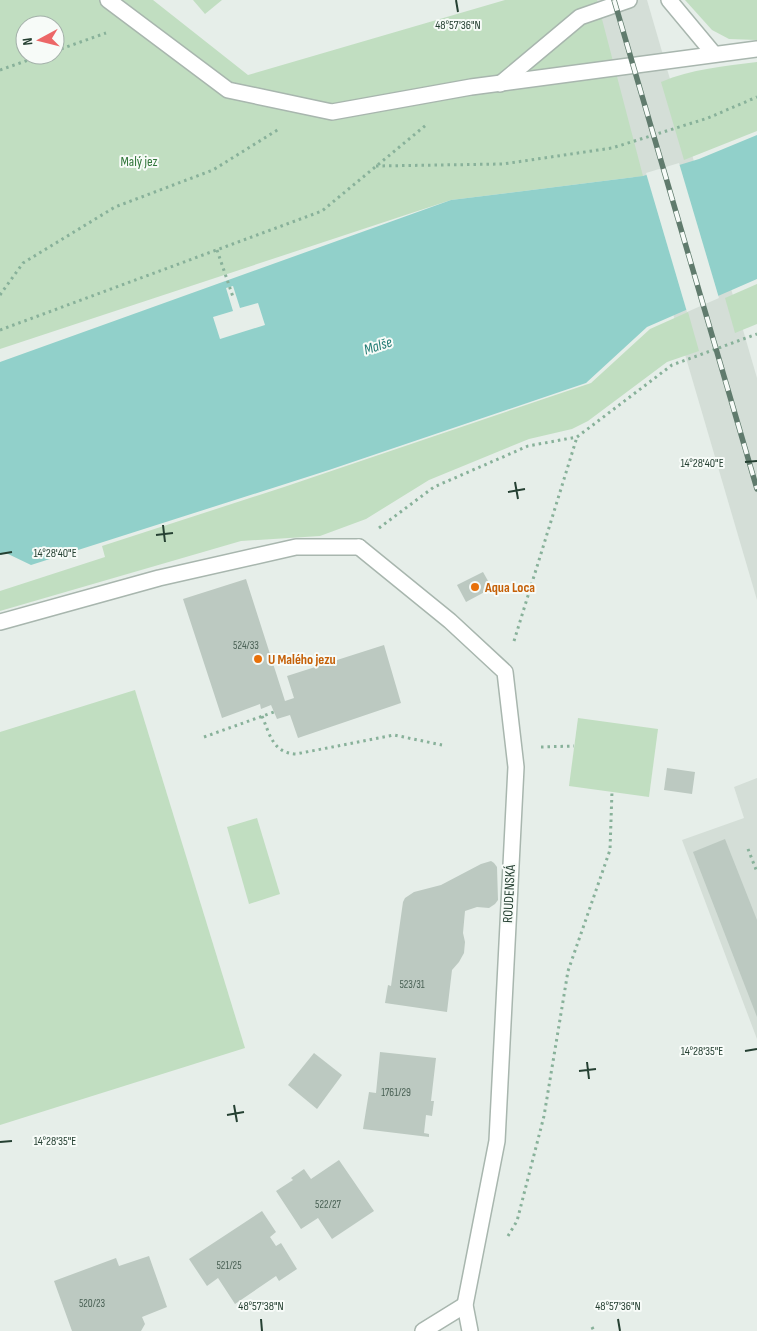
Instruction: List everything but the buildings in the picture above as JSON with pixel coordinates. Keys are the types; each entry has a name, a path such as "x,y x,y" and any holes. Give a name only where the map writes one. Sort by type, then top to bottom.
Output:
{"street":[{"path":"108,0 228,90 332,112 471,88 714,54 757,50"},
{"path":"500,84 580,17 629,0"},
{"path":"669,0 714,54"},
{"path":"0,622 158,578 296,547 359,547 450,620 505,672"},
{"name":"ROUDENSKÁ","path":"470,1331 465,1305 497,1141 516,767 505,672"},
{"path":"423,1331 465,1305"}],"path":[{"path":"65,47 137,22"},
{"path":"0,70 15,65"},
{"path":"376,166 503,164 612,148 708,118 757,97"},
{"path":"0,295 23,263 115,207 213,170 314,108"},
{"path":"0,330 322,211 427,124"},
{"path":"217,250 233,297"},
{"path":"359,547 384,524 434,487 528,446 578,437 672,365 756,335"},
{"path":"505,672 578,437"},
{"path":"204,737 274,712"},
{"path":"262,716 274,745 285,754 296,754 394,735 442,745"},
{"path":"507,1238 517,1221 544,1116 568,970 610,850 612,791"},
{"path":"748,849 757,872"}],"shaded area":[{"path":"581,0 647,0 757,378 757,600"},
{"path":"757,778 757,1039 682,840 744,818 734,787"}],"green space":[{"name":"Malý jez","path":"0,0 153,0 248,75 505,0 597,0 643,176 451,200 0,349"},
{"path":"193,0 222,0 205,14"},
{"path":"685,0 757,0 757,40 729,39 712,30"},
{"path":"757,62 757,131 684,160 661,82 696,71"},
{"path":"757,284 757,324 735,333 725,298"},
{"path":"688,312 699,351 667,362 588,421 572,429 529,439 429,480 366,519 320,536 241,541 0,611 0,591 105,557 102,546 284,487 591,383 650,329"},
{"path":"135,690 245,1048 0,1125 0,732"},
{"path":"578,718 658,729 649,797 569,786"},
{"path":"257,818 280,894 249,904 227,827"}],"water":[{"name":"Malše","path":"757,135 757,279 647,327 586,383 329,470 31,565 6,553 0,555 0,362 451,200 643,176 699,159"}],"pier":[{"path":"679,163 719,298 687,312 646,173"},
{"path":"233,286 240,308 258,303 265,325 220,339 213,317 233,311 226,288"}],"railway":[{"path":"614,0 757,489"}],"place":[{"name":"Aqua Loca","path":"475,587"},
{"name":"U Malého jezu","path":"258,659"}]}
